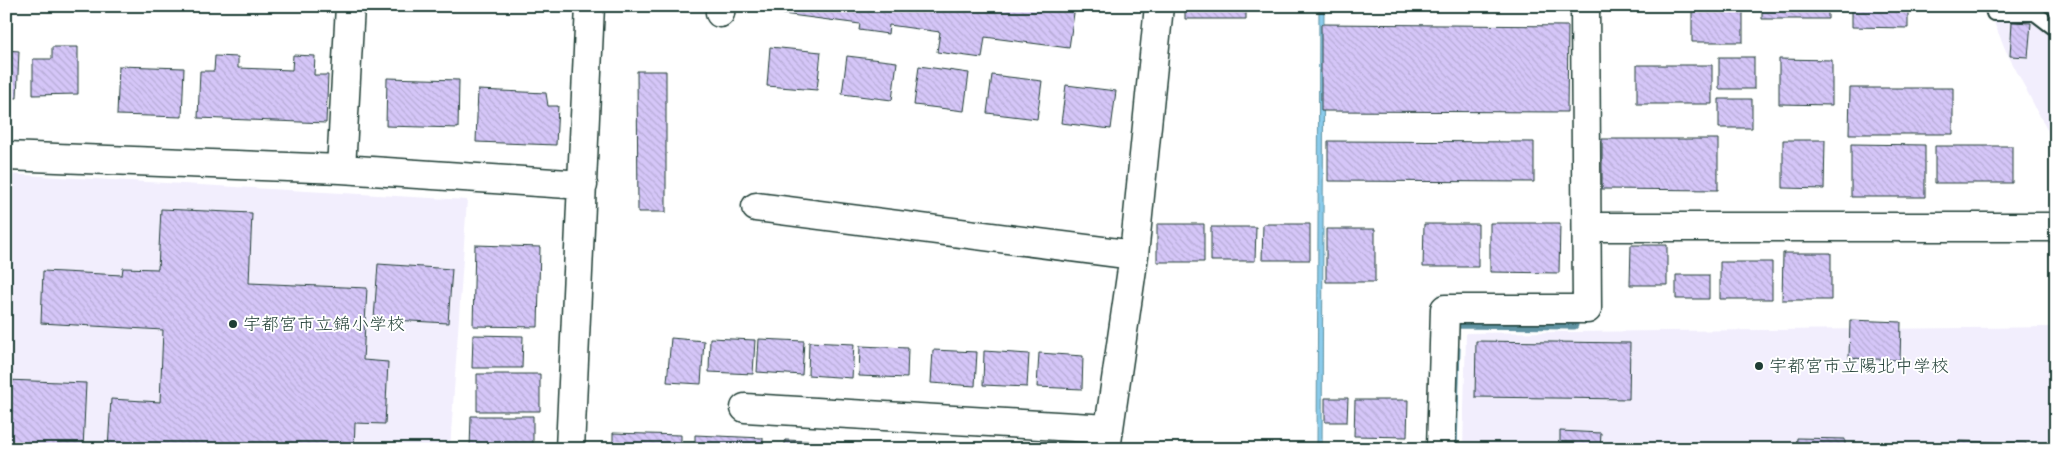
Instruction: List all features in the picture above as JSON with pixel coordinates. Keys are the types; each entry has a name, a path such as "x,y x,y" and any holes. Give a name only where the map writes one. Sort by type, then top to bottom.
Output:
{"street":[{"path":"341,169 350,6"},
{"path":"570,449 590,6"},
{"path":"745,408 1108,439 1134,255 1159,6"},
{"path":"1441,449 1445,309 1587,309 1588,227 1585,6"},
{"path":"6,156 341,169 583,185"},
{"path":"756,207 1134,255"},
{"path":"1588,227 2056,227"}],"lane":[{"path":"1992,6 1994,13 2035,13 2052,26"}],"shaded area":[{"path":"1987,6 2056,6 2056,147 2006,51"},
{"name":"宇都宮市立錦小学校","path":"6,174 467,200 450,449 6,449"},
{"name":"宇都宮市立陽北中学校","path":"2056,327 2052,391 2054,449 1463,449 1466,333"}],"water":[{"path":"1319,6 1324,6 1322,449 1317,449"},
{"path":"1452,346 1460,348 1457,449 1449,449"}],"building":[{"path":"633,6 703,6 703,8"},
{"path":"784,6 1075,6 1069,48 985,37 982,58 937,52 940,32 889,25 888,34 859,30 860,24 783,14"},
{"path":"1185,6 1246,6 1246,19 1185,19"},
{"path":"1692,6 1743,6 1743,42 1692,42"},
{"path":"1762,6 1828,6 1828,19 1762,19"},
{"path":"1852,6 1908,6 1908,28 1852,27"},
{"path":"2012,22 2031,23 2028,57 2010,56"},
{"path":"1321,24 1568,26 1567,112 1321,111"},
{"path":"52,47 78,47 78,94 33,95 33,59 52,59"},
{"path":"770,47 821,52 817,90 767,86"},
{"path":"6,50 19,51 17,98 6,98"},
{"path":"293,55 315,56 314,75 328,75 326,123 198,118 200,71 214,71 215,56 238,57 238,68 292,70"},
{"path":"847,56 897,62 892,100 842,94"},
{"path":"1719,57 1754,57 1754,89 1719,89"},
{"path":"1779,59 1832,60 1832,105 1779,104"},
{"path":"1637,65 1712,65 1712,104 1637,104"},
{"path":"119,66 184,68 182,117 117,115"},
{"path":"919,66 969,73 964,111 914,105"},
{"path":"637,71 666,71 666,212 638,212"},
{"path":"992,75 1042,81 1037,119 987,113"},
{"path":"387,78 459,80 458,128 386,126"},
{"path":"1066,85 1116,91 1111,129 1061,123"},
{"path":"1850,88 1953,88 1953,134 1849,134"},
{"path":"478,90 546,93 548,106 558,106 556,145 476,142"},
{"path":"1719,99 1752,99 1752,128 1719,128"},
{"path":"1602,139 1718,139 1718,190 1602,189"},
{"path":"1783,140 1825,140 1824,189 1783,188"},
{"path":"1328,141 1534,142 1534,182 1328,181"},
{"path":"1851,144 1925,145 1925,197 1851,197"},
{"path":"1935,146 2012,146 2012,183 1935,183"},
{"path":"161,209 252,213 249,283 367,288 363,360 388,362 385,424 355,423 354,449 108,449 111,399 160,402 163,330 41,323 43,271 122,275 123,268 158,269"},
{"path":"1490,223 1560,223 1559,273 1490,272"},
{"path":"1157,224 1204,224 1204,262 1157,262"},
{"path":"1263,224 1310,224 1310,260 1262,260"},
{"path":"1424,224 1478,224 1478,267 1423,267"},
{"path":"1211,227 1256,227 1255,261 1211,261"},
{"path":"1326,229 1375,229 1375,282 1326,282"},
{"path":"475,245 540,247 538,327 473,326"},
{"path":"1631,245 1667,245 1667,285 1630,285"},
{"path":"1783,253 1831,253 1831,300 1782,300"},
{"path":"1720,262 1772,262 1772,299 1720,299"},
{"path":"378,264 452,269 448,323 374,319"},
{"path":"1676,275 1709,275 1709,299 1676,299"},
{"path":"1850,320 1901,322 1900,360 1849,358"},
{"path":"473,335 523,336 522,368 472,368"},
{"path":"671,338 704,341 701,384 667,382"},
{"path":"710,338 755,340 753,374 709,372"},
{"path":"759,339 804,341 802,375 757,372"},
{"path":"1476,341 1630,343 1629,399 1475,397"},
{"path":"809,342 854,344 852,378 808,375"},
{"path":"860,346 908,348 907,378 859,376"},
{"path":"933,350 977,352 975,386 931,383"},
{"path":"984,351 1029,354 1027,387 983,385"},
{"path":"1039,353 1083,356 1082,389 1037,387"},
{"path":"477,374 540,374 540,411 477,411"},
{"path":"6,380 86,383 83,449 6,449"},
{"path":"1325,398 1348,398 1347,422 1325,422"},
{"path":"1355,400 1408,400 1407,437 1354,436"},
{"path":"471,416 533,416 533,449 470,449"},
{"path":"1560,431 1601,433 1600,449 1560,449"},
{"path":"613,433 681,435 681,449 613,449"},
{"path":"695,435 763,438 763,449 695,449"},
{"path":"1797,438 1845,439 1845,449 1796,449"},
{"path":"785,440 853,443 853,449 785,449"},
{"path":"1959,441 2026,443 2026,449 1958,449"}],"waterway":[{"path":"1455,333 1456,324 1574,325 1574,311"}],"place":[{"name":"宇都宮市立錦小学校","path":"233,324"},
{"name":"宇都宮市立陽北中学校","path":"1759,366"}]}
